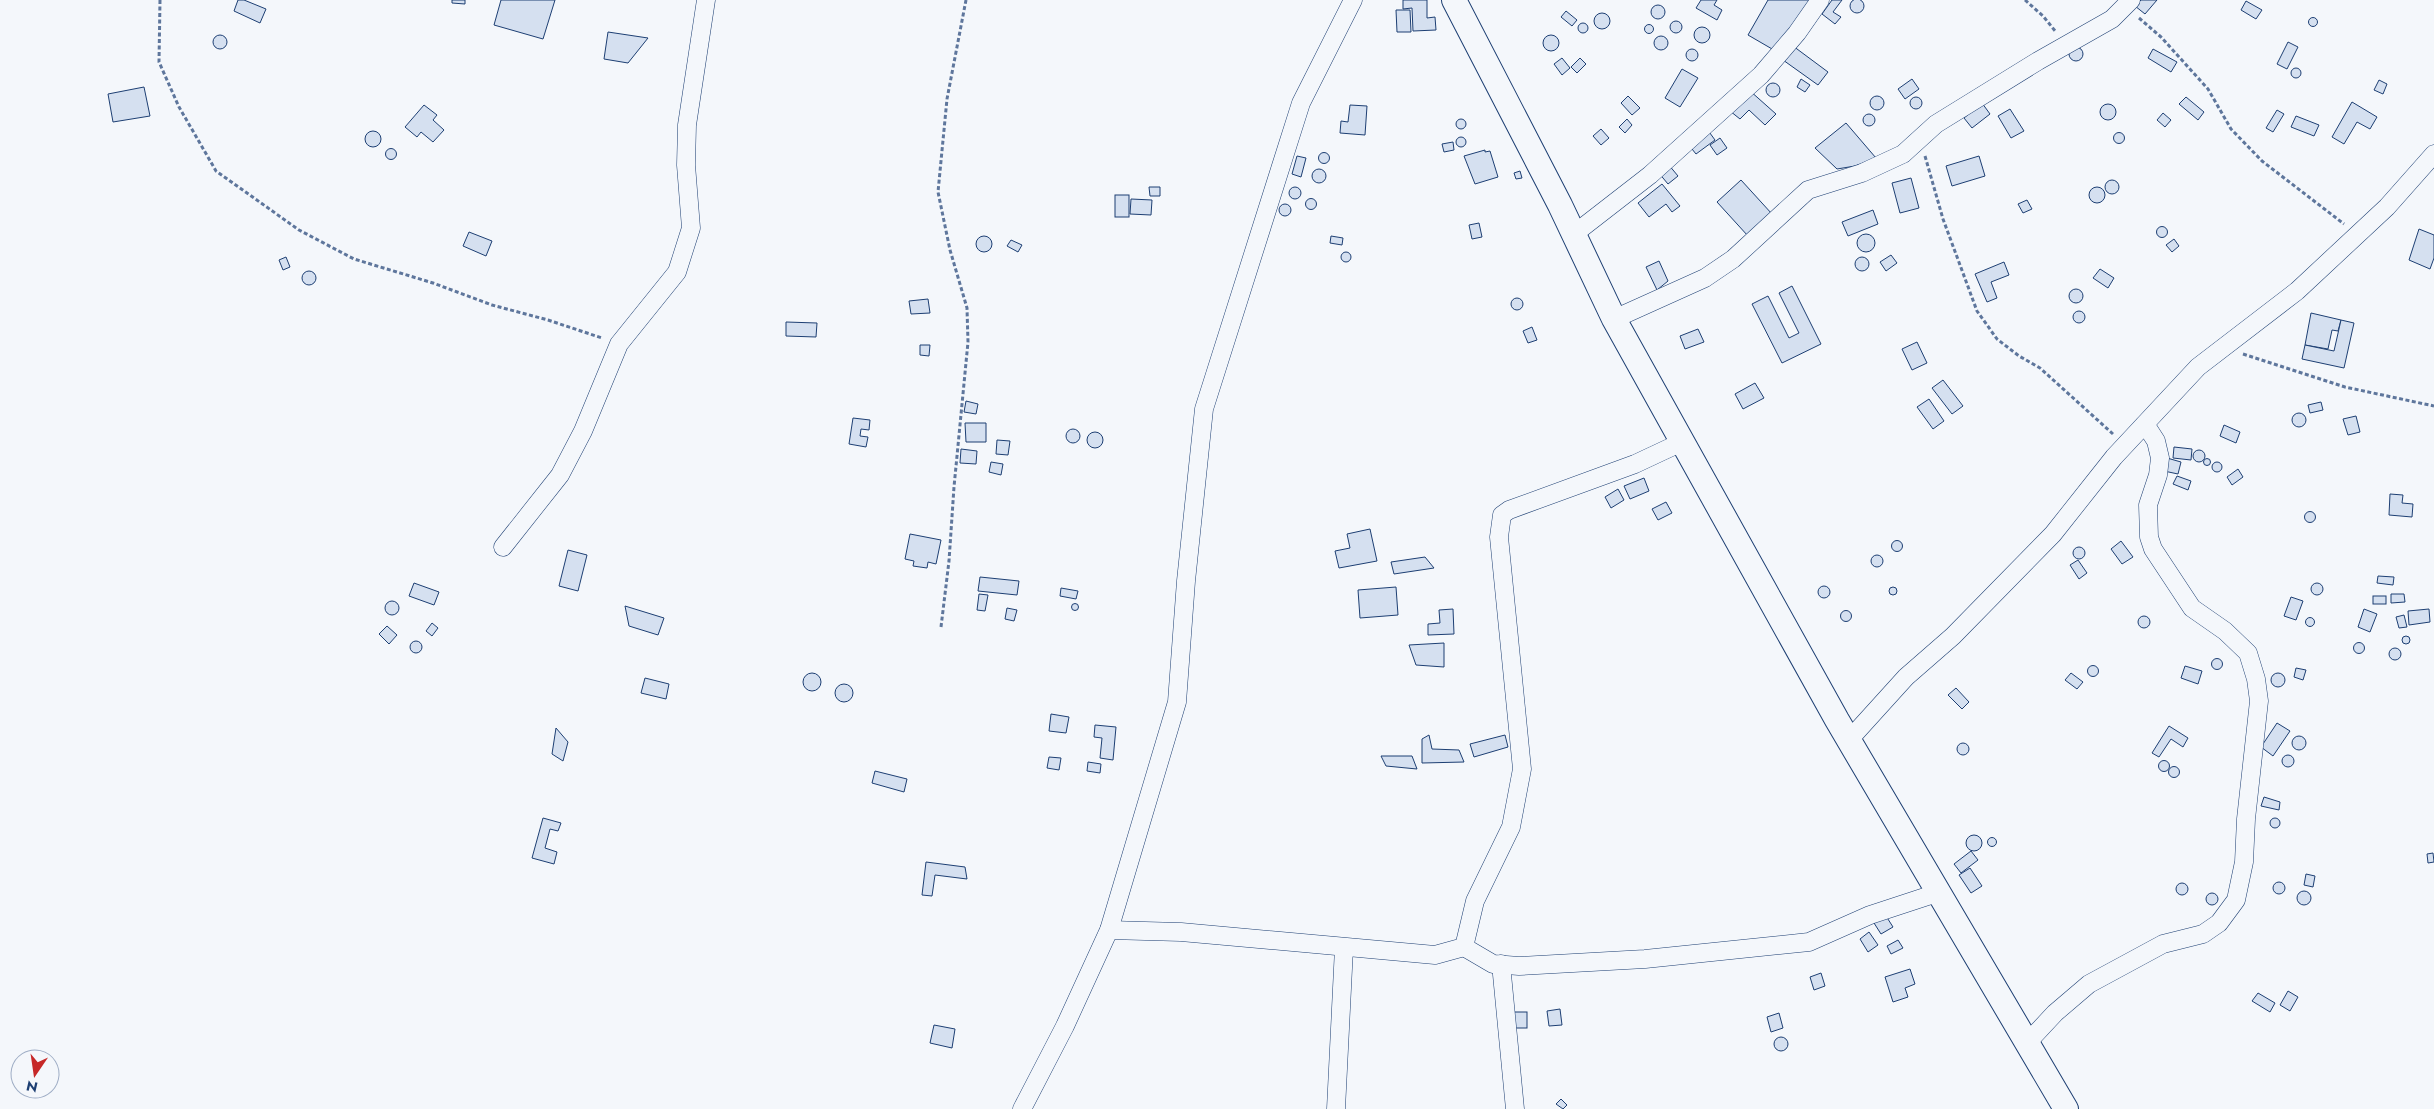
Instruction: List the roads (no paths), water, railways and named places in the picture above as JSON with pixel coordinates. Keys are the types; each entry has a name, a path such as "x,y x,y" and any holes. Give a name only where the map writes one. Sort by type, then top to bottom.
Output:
{"street":[{"path":"502,547 560,475 583,430 619,344 677,272 691,228 686,165 687,125 706,0"},
{"path":"1022,1109 1079,996 1109,930 1177,702 1186,581 1204,409 1301,103 1353,0"},
{"path":"1454,0 1574,234 1614,319 1848,741 2066,1109"},
{"path":"1574,234 1650,175 1761,75 1797,33 1820,0"},
{"path":"1614,319 1705,278 1733,259 1808,190 1870,169 1903,154 1936,124 2066,45 2112,20 2128,3"},
{"path":"1848,741 1906,677 1953,636 2053,534 2126,444 2198,367 2297,291 2387,207 2434,154"},
{"path":"2027,1043 2055,1013 2089,984 2163,944 2203,934 2219,923 2236,900 2244,862 2246,820 2258,710 2256,679 2248,653 2225,631 2192,608 2152,549 2149,537 2148,505 2158,475 2160,458 2156,441 2145,424"},
{"path":"1464,947 1475,901 1511,827 1522,769 1499,537 1502,515 1509,510 1635,464 1682,442"},
{"path":"1109,930 1181,932 1435,956 1464,947 1493,964 1519,966 1645,959 1809,942 1870,915 1937,893"},
{"path":"1336,1109 1344,948"},
{"path":"1500,964 1515,1109"}]}
